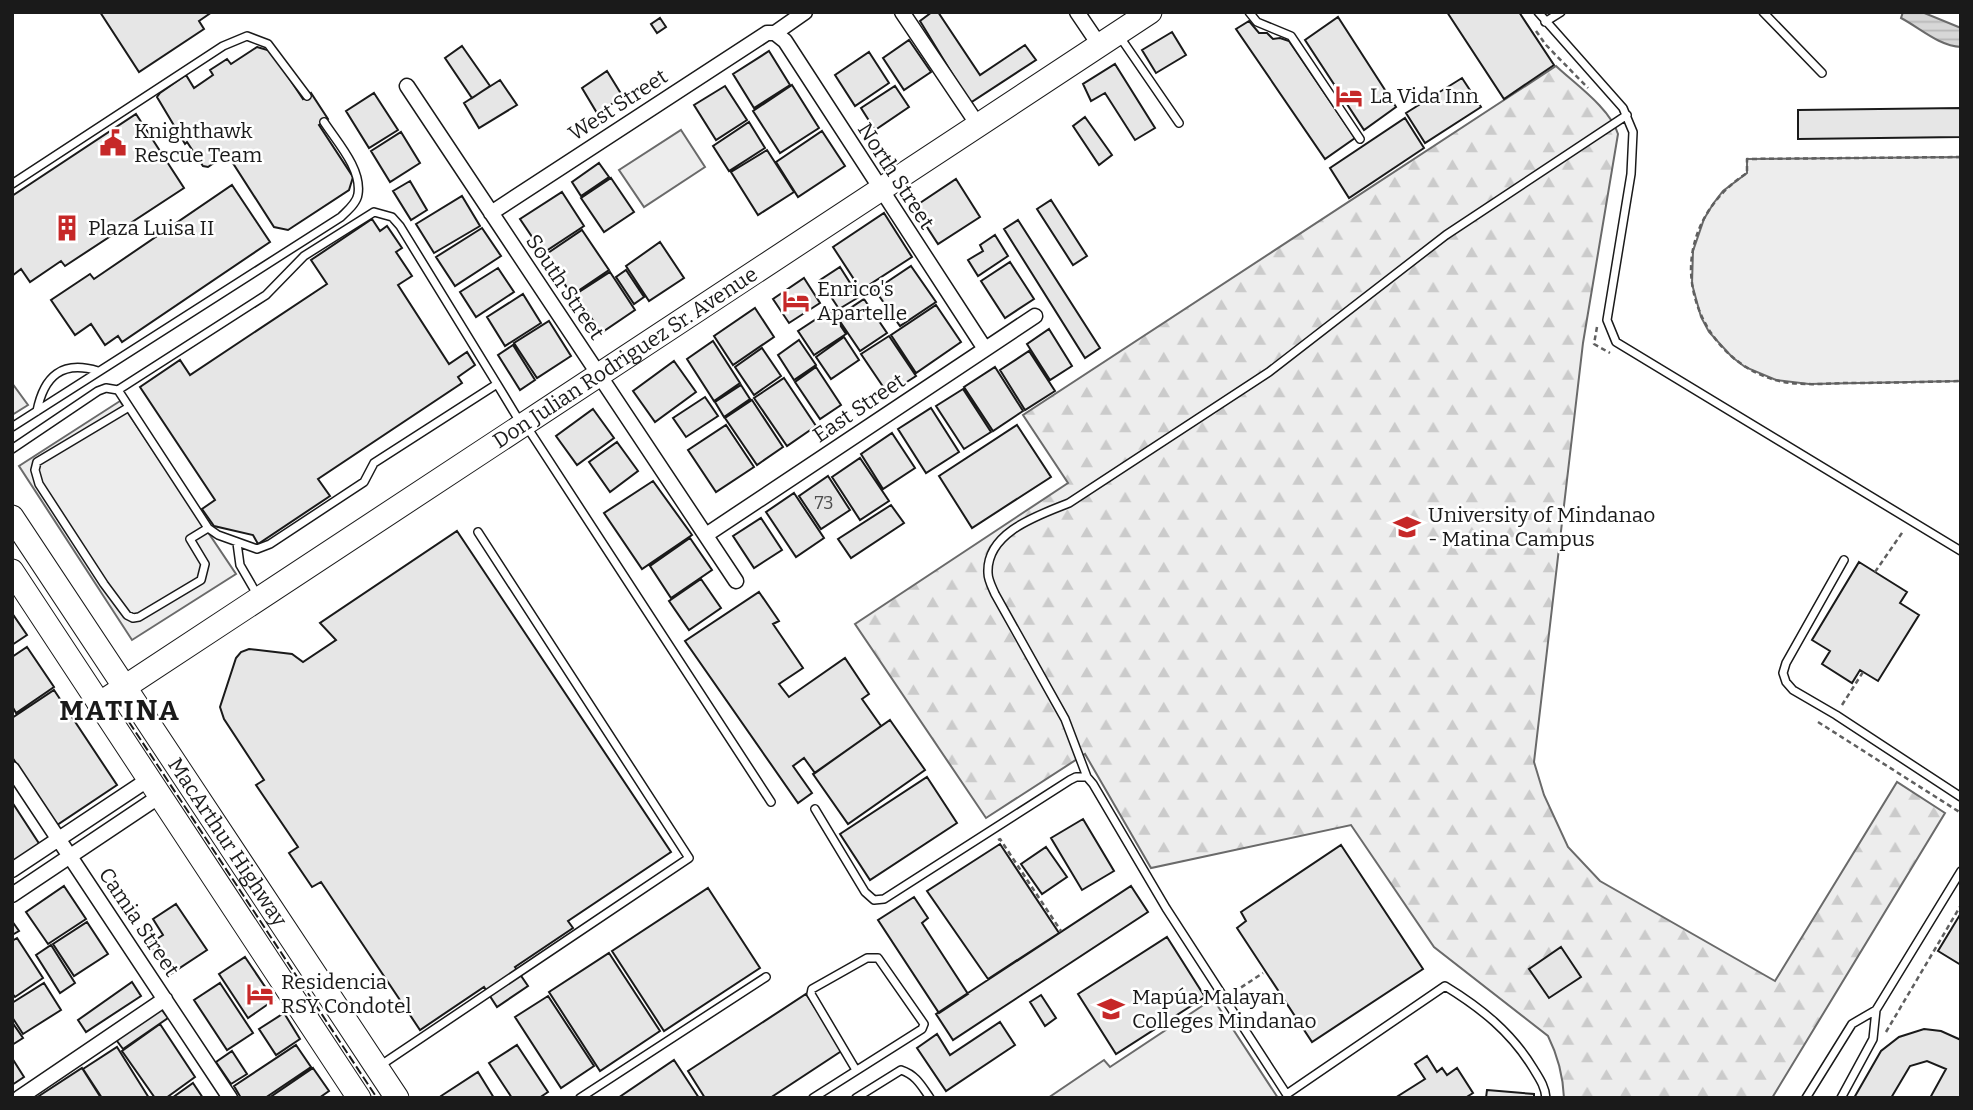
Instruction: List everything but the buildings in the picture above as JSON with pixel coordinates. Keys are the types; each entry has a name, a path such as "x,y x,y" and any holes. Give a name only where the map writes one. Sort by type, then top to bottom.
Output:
{"main road":[{"name":"Don Julian Rodriguez Sr. Avenue","path":"99,704 133,692 190,644 1150,12"},
{"name":"MacArthur Highway","path":"12,517 133,692 185,778 397,1098"},
{"name":"MacArthur Highway","path":"12,571 359,1098"}],"street":[{"name":"West Street","path":"491,213 805,12"},
{"path":"902,12 978,125"},
{"path":"1077,12 1109,40"},
{"name":"North Street","path":"771,33 785,41 985,349"},
{"name":"South Street","path":"407,86 736,581"},
{"name":"East Street","path":"706,536 1035,316"},
{"name":"Camia Street","path":"12,769 230,1098"},
{"path":"12,870 59,839 154,788"},
{"path":"12,895 70,856 154,788"},
{"path":"19,1098 165,999"}],"lane":[{"path":"1249,12 1257,22 1291,36 1360,139"},
{"path":"1538,12 1623,108 1633,132 1631,174 1606,320 1616,342 1961,551"},
{"path":"1545,22 1561,12"},
{"path":"1763,12 1822,73"},
{"path":"12,184 223,46 247,36 268,44 307,96"},
{"path":"1109,40 1179,123"},
{"path":"1546,1098 1545,1088 1525,1055 1502,1027 1473,1003 1445,986 1288,1096 1166,908 1087,777 1065,719 995,594 988,575 989,557 1005,535 1034,517 1069,503 1269,372 1446,235 1627,115"},
{"path":"12,427 341,217 358,195 354,170 324,122"},
{"path":"12,449 98,391 106,388 118,390 266,295 304,257 374,212 392,217 497,384 771,802"},
{"path":"37,411 44,388 56,374 79,367 98,371"},
{"path":"118,390 208,528 218,535 257,549 270,544 364,482 374,463 497,384"},
{"path":"129,407 37,462 35,470 39,484 127,615 139,617 201,580 205,564 190,540 208,528"},
{"path":"377,1068 689,858 478,533"},
{"path":"237,543 243,573 260,599"},
{"path":"1844,560 1786,663 1783,673 1786,682 1793,690 1961,797"},
{"path":"173,667 190,644"},
{"path":"816,809 865,892 874,900 884,899 1070,780 1087,777"},
{"path":"1841,1098 1873,1039 1876,1010 1961,871"},
{"path":"813,1098 922,1029 925,1024 878,958 867,958 812,989 811,994 856,1070"},
{"path":"580,1098 766,977"},
{"path":"1806,1098 1852,1024 1876,1010"},
{"path":"856,1098 901,1070 917,1078 930,1098"}],"path":[{"path":"1531,23 1546,45 1589,89"},
{"path":"1961,157 1746,159 1747,173 1723,191 1704,219 1697,234 1691,267 1696,301 1709,332 1731,357 1760,375 1793,383 1961,381"},
{"path":"1598,317 1594,344 1618,358"},
{"path":"1875,572 1904,530"},
{"path":"1827,729 1863,672"},
{"path":"1818,722 1961,813"},
{"path":"1883,1037 1961,905"},
{"path":"1225,999 1263,973"}],"shaded area":[{"path":"1903,12 1922,12 1961,28 1961,47 1930,36 1901,18"},
{"path":"681,130 705,167 644,207 619,170"},
{"path":"1961,157 1961,381 1809,384 1776,380 1745,367 1709,332 1701,317 1692,284 1693,251 1704,219 1713,204 1723,191 1747,173 1747,159"},
{"path":"12,383 28,405 12,415"},
{"path":"120,401 236,574 132,640 19,466"},
{"path":"1208,991 1278,1098 1048,1098 1104,1060 1110,1067 1208,1002 1204,994"}],"green space":[{"path":"1556,66 1600,106 1618,134 1583,343 1534,762 1544,795 1568,847 1600,881 1775,981 1897,782 1945,813 1772,1098 1564,1098 1559,1066 1548,1036 1434,947 1351,825 1151,868 1085,754 986,818 855,624 1068,483 1023,415"}],"fence":[{"path":"129,722 377,1098"}],"place":[{"name":"La Vida Inn","path":"1349,96"},
{"name":"Knighthawk Rescue Team","path":"113,143"},
{"name":"Plaza Luisa II","path":"67,228"},
{"name":"Enrico's Apartelle","path":"796,301"},
{"name":"University of Mindanao - Matina Campus","path":"1407,527"},
{"name":"Residencia RSY Condotel","path":"260,994"},
{"name":"Mapúa Malayan Colleges Mindanao","path":"1111,1009"}],"district":[{"name":"MATINA","path":"120,710"}]}
